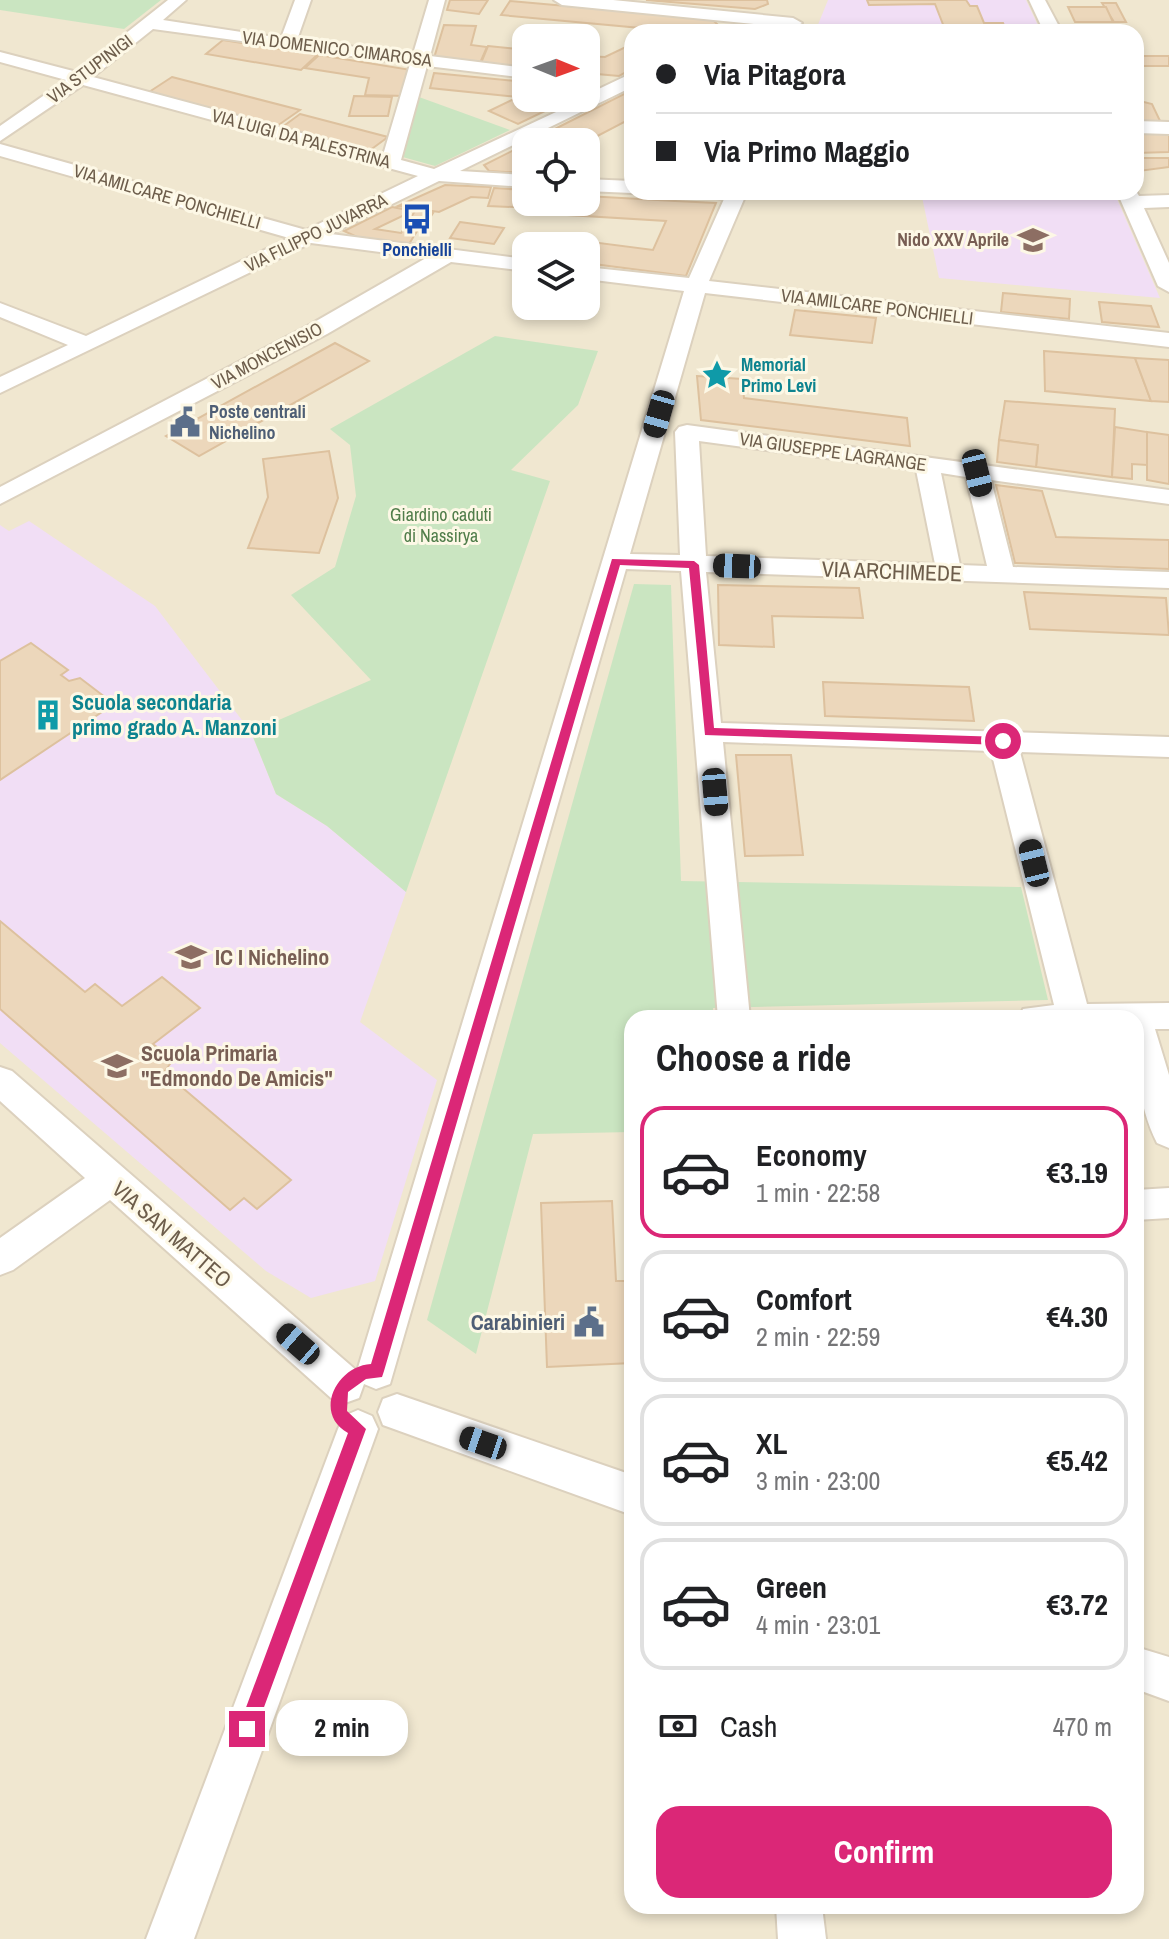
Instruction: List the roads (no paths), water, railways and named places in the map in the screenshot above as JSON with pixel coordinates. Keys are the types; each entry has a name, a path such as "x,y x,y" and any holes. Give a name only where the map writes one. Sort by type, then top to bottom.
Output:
{"street":[{"name":"VIA STUPINIGI","path":"0,135 78,80 178,0"},
{"path":"287,44 303,0"},
{"path":"390,164 437,0"},
{"path":"562,0 759,18 792,16"},
{"path":"1037,0 1049,24"},
{"path":"747,24 759,18"},
{"name":"VIA DOMENICO CIMAROSA","path":"149,23 287,44 512,71"},
{"name":"VIA LUIGI DA PALESTRINA","path":"0,57 435,175 512,180"},
{"path":"600,81 624,83"},
{"name":"VIA FILIPPO JUVARRA","path":"0,386 624,85"},
{"path":"1144,127 1169,128"},
{"name":"VIA AMILCARE PONCHIELLI","path":"0,150 308,237 512,263"},
{"path":"600,186 624,187"},
{"path":"1144,198 1169,201"},
{"path":"361,1378 395,1382 399,1391 397,1412 380,1428 358,1429 346,1423 339,1413 338,1400 361,1378 616,561 696,287 733,200"},
{"path":"1131,200 1164,264 1169,286"},
{"name":"VIA MONCENISIO","path":"0,497 332,321 447,255"},
{"name":"VIA AMILCARE PONCHIELLI","path":"600,275 1169,340"},
{"path":"0,309 86,344"},
{"name":"VIA GIUSEPPE LAGRANGE","path":"694,565 687,432 1169,497"},
{"path":"927,466 949,572"},
{"path":"977,473 1002,575"},
{"name":"VIA ARCHIMEDE","path":"616,561 1169,580"},
{"path":"694,565 733,1010"},
{"path":"709,732 1169,747"},
{"path":"1003,741 1071,1010"},
{"path":"1144,1017 1169,1016"},
{"path":"1144,1048 1169,1133"},
{"name":"VIA SAN MATTEO","path":"0,1081 110,1180 361,1378"},
{"path":"0,1259 110,1180"},
{"path":"1144,1205 1169,1203"},
{"path":"397,1412 624,1492"},
{"path":"170,1939 358,1429"},
{"path":"1144,1671 1169,1679"},
{"path":"800,1914 802,1939"}],"place":[{"name":"Ponchielli","path":"417,219"},
{"name":"Nido XXV Aprile","path":"1033,240"},
{"name":"Memorial Primo Levi","path":"717,375"},
{"name":"Poste centrali Nichelino","path":"185,422"},
{"name":"Scuola secondaria primo grado A. Manzoni","path":"48,715"},
{"name":"IC I Nichelino","path":"191,957"},
{"name":"Scuola Primaria \"Edmondo De Amicis\"","path":"117,1066"},
{"name":"Carabinieri","path":"589,1322"}],"park label":[{"name":"Giardino caduti di Nassirya","path":"441,525"}]}
